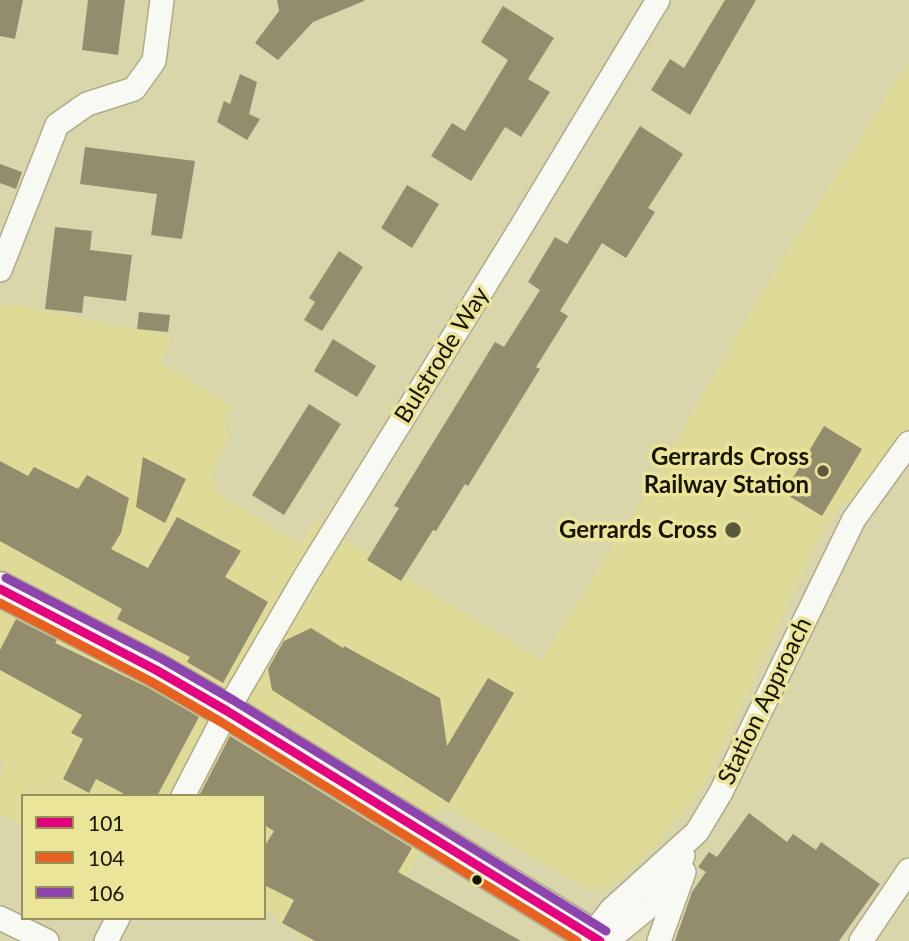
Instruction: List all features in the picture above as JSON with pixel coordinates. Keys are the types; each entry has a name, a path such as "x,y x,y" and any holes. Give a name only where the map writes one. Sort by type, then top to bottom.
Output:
{"main road":[{"path":"0,589 156,670 227,711 599,939"}],"street":[{"path":"0,270 57,125 87,104 134,89 154,61 162,0"},
{"name":"Bulstrode Way","path":"184,794 227,711 305,577 658,0"},
{"name":"Station Approach","path":"599,939 611,910 697,832 722,792 854,519 909,443"},
{"path":"659,941 678,894 697,832"},
{"path":"861,941 905,885"},
{"path":"0,918 47,941"},
{"path":"106,941 117,920"}],"shaded area":[{"path":"909,61 909,459 874,508 845,500 819,537 705,784 657,846 619,880 597,890 584,888 448,808 417,820 423,849 366,941 308,941 280,922 266,908 266,794 21,794 21,824 0,815 0,776 6,763 0,760 0,305 19,305 171,336 161,363 233,406 224,423 230,437 213,471 214,487 218,493 301,544 315,521 541,660 638,506 759,297"}],"building":[{"path":"0,0 23,0 15,39 0,36"},
{"path":"88,0 125,0 118,55 82,50"},
{"path":"277,0 364,1 313,22 278,60 255,43 279,11"},
{"path":"725,0 756,0 690,115 651,90 670,59 684,68"},
{"path":"503,6 554,38 528,79 550,92 521,137 505,127 471,181 431,156 452,123 465,131 508,60 481,42"},
{"path":"240,74 257,82 249,114 260,119 247,140 217,122 224,101 230,104"},
{"path":"640,126 683,154 648,208 655,212 626,258 602,243 560,311 568,316 536,367 540,369 468,486 465,484 401,581 367,560 399,508 394,506 495,342 504,347 540,290 528,282 555,237 567,244"},
{"path":"85,147 195,161 182,239 151,235 157,194 80,184"},
{"path":"0,164 22,172 16,189 0,183"},
{"path":"407,185 439,204 412,248 381,228"},
{"path":"55,227 92,231 90,250 132,255 126,301 84,296 82,313 45,309"},
{"path":"339,251 363,267 322,331 304,320 315,302 309,298"},
{"path":"139,312 170,315 168,332 137,329"},
{"path":"333,339 376,366 357,397 314,371"},
{"path":"309,404 341,424 284,515 252,495"},
{"name":"Gerrards Cross Railway Station","path":"824,426 862,449 822,516 784,493"},
{"path":"143,457 186,479 165,523 136,507"},
{"path":"0,461 28,476 34,467 78,489 87,475 129,498 121,533 111,549 148,568 177,517 241,551 225,577 268,602 223,683 187,662 190,657 117,619 122,609 0,541"},
{"path":"16,619 57,640 55,643 147,687 199,717 158,794 124,794 96,779 89,793 63,779 83,739 71,733 82,715 0,670 0,650"},
{"path":"311,628 343,648 344,646 440,698 447,746 488,678 514,693 449,803 272,690 268,669 284,641"},
{"path":"230,736 412,848 398,872 521,941 315,941 282,923 294,900 266,886 266,844 274,831 266,826 266,794 200,794"},
{"path":"749,813 787,842 793,834 816,850 821,842 880,884 839,941 675,941 692,892 706,872 698,867 709,852 717,857"}],"transit line":[{"name":"106","path":"6,578 162,659 233,700 606,931"},
{"name":"101","path":"0,589 156,670 227,711 600,941"},
{"name":"104","path":"0,603 150,681 221,722 577,941"}],"place":[{"name":"Gerrards Cross Railway Station","path":"823,471"},
{"name":"Gerrards Cross","path":"733,530"}]}
